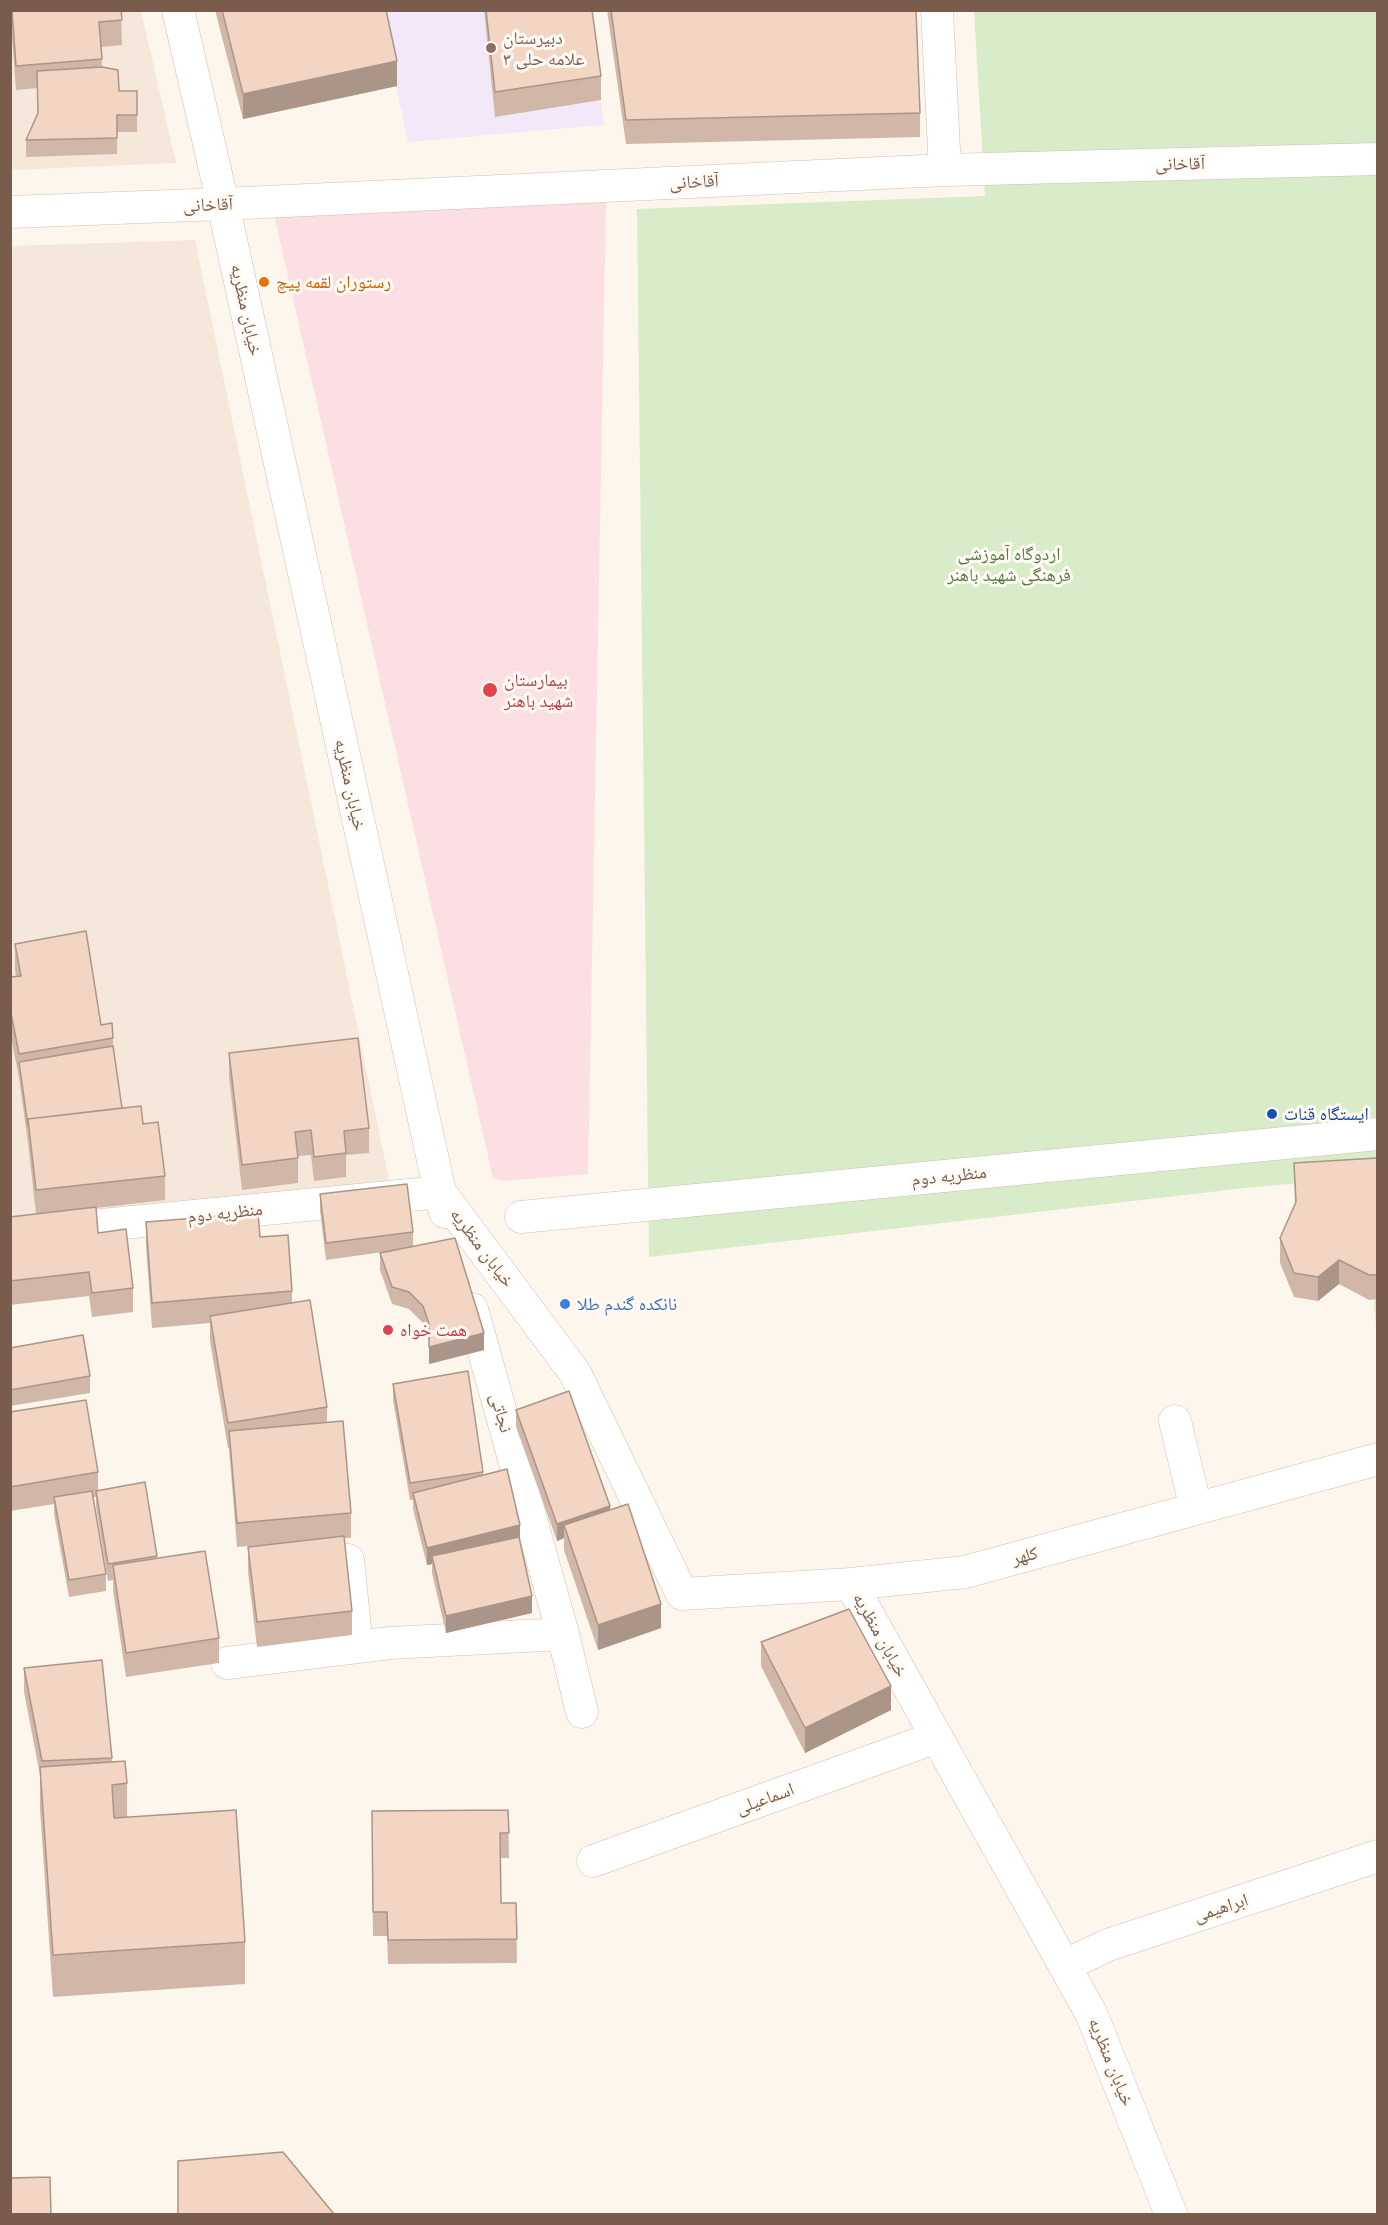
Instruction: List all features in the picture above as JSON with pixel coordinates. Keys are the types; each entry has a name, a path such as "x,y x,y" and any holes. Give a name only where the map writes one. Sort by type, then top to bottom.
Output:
{"street":[{"name":"خیابان منظریه","path":"178,10 223,204 440,1192 575,1373 682,1594 851,1584 1091,2013 1171,2214"},
{"path":"937,10 945,170"},
{"name":"آقاخانی","path":"10,212 945,170 1377,159"},
{"name":"منظریه دوم","path":"521,1217 1377,1134"},
{"name":"منظریه دوم","path":"10,1234 440,1192"},
{"name":"نجاتی","path":"440,1192 582,1712"},
{"path":"1175,1421 1196,1509"},
{"name":"کلهر","path":"851,1584 965,1572 1377,1459"},
{"path":"348,1560 357,1647"},
{"path":"227,1663 357,1647 562,1634"},
{"name":"اسماعیلی","path":"593,1861 937,1737"},
{"name":"ابراهیمی","path":"1066,1965 1108,1945 1377,1856"}],"shaded area":[{"path":"10,11 141,11 176,163 11,170"},
{"name":"دبیرستان علامه حلی ۳","path":"380,11 589,11 604,125 408,142"},
{"name":"بیمارستان شهید باهنر","path":"606,203 588,1174 504,1181 493,1178 272,206"},
{"path":"195,240 389,1180 11,1223 10,246"}],"green space":[{"name":"اردوگاه آموزشی فرهنگی شهید باهنر","path":"974,11 1377,11 1377,1340 1364,1177 1245,1188 649,1257 637,209 985,196"}],"building":[{"path":"12,10 121,10 122,20 99,22 102,59 16,66"},
{"path":"222,10 386,10 397,61 243,94"},
{"path":"486,10 592,10 601,76 495,92"},
{"path":"611,10 916,10 920,113 626,120"},
{"path":"102,67 118,70 119,91 137,91 137,115 117,115 117,138 26,140 38,113 37,71"},
{"path":"86,931 101,1025 112,1023 113,1038 19,1054 10,1008 10,977 21,976 15,944"},
{"path":"358,1038 369,1128 344,1131 346,1153 314,1157 311,1130 295,1132 298,1158 242,1165 229,1053"},
{"path":"113,1046 122,1108 28,1119 28,1126 19,1062"},
{"path":"141,1106 143,1124 158,1122 165,1176 36,1190 28,1119"},
{"path":"1377,1158 1377,1275 1369,1275 1339,1260 1318,1277 1294,1273 1280,1238 1296,1202 1294,1163"},
{"path":"407,1184 413,1232 326,1243 320,1194"},
{"path":"96,1207 98,1233 126,1229 133,1288 92,1293 89,1272 10,1281 10,1217"},
{"path":"258,1213 260,1237 288,1235 292,1291 152,1303 146,1222"},
{"path":"455,1238 484,1333 429,1347 429,1324 423,1306 409,1292 392,1287 380,1253"},
{"path":"310,1300 327,1407 228,1423 210,1316"},
{"path":"83,1335 90,1376 10,1390 10,1348"},
{"path":"468,1371 483,1472 410,1483 393,1384"},
{"path":"569,1391 610,1506 557,1524 516,1410"},
{"path":"86,1400 98,1472 10,1487 10,1412"},
{"path":"343,1421 351,1513 237,1523 229,1431"},
{"path":"507,1469 520,1525 427,1548 413,1493"},
{"path":"145,1482 157,1556 108,1564 96,1491"},
{"path":"92,1491 106,1574 69,1580 54,1497"},
{"path":"628,1504 661,1604 598,1625 564,1525"},
{"path":"344,1536 352,1611 257,1622 248,1547"},
{"path":"519,1537 532,1596 446,1616 432,1556"},
{"path":"205,1551 219,1638 126,1653 113,1565"},
{"path":"849,1609 891,1686 805,1728 761,1642"},
{"path":"102,1660 112,1758 42,1761 24,1668"},
{"path":"125,1761 127,1783 112,1785 114,1818 236,1810 245,1942 53,1955 40,1767"},
{"path":"508,1810 509,1833 500,1833 501,1903 516,1903 517,1939 388,1940 387,1912 373,1912 372,1811"},
{"path":"283,2152 334,2214 178,2214 178,2161"},
{"path":"50,2177 51,2214 10,2214 10,2178"}],"place":[{"name":"دبیرستان علامه حلی ۳","path":"491,48"},
{"name":"رستوران لقمه پیچ","path":"264,282"},
{"name":"بیمارستان شهید باهنر","path":"490,690"},
{"name":"ایستگاه قنات","path":"1272,1114"},
{"name":"نانکده گندم طلا","path":"565,1304"},
{"name":"همت خواه","path":"388,1330"}]}
